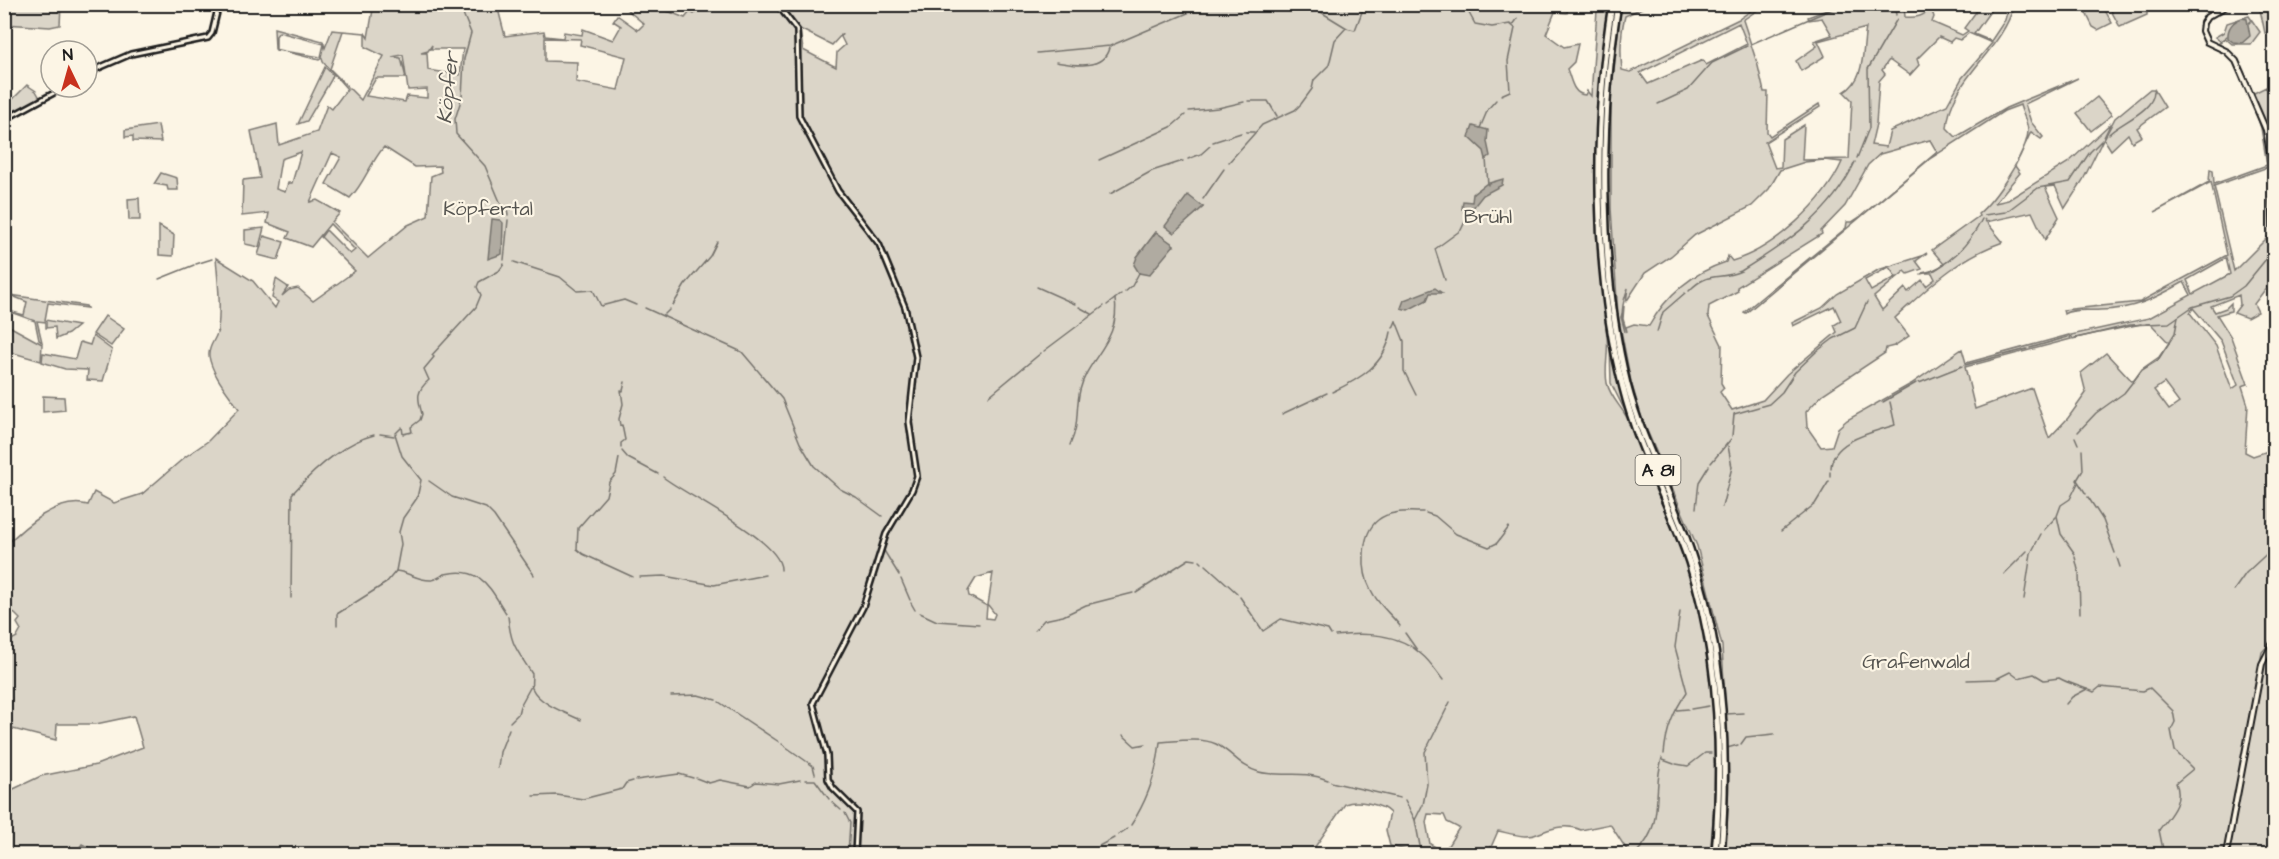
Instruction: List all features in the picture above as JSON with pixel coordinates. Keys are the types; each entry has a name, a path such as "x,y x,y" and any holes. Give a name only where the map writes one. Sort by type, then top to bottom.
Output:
{"highway":[{"name":"A 81","path":"1612,4 1604,74 1600,162 1603,249 1611,332 1620,377 1634,424 1683,546 1706,628 1717,730 1715,855"},
{"name":"A 81","path":"1618,4 1611,60 1606,162 1609,249 1615,316 1632,400 1690,550 1712,627 1723,741 1721,855"},
{"path":"1609,346 1611,332"},
{"path":"1625,413 1634,424"}],"main road":[{"path":"2230,4 2207,17 2203,23 2204,38 2233,57 2266,130 2272,161 2274,264"},
{"path":"2226,855 2262,664 2274,641"}],"street":[{"path":"99,68 131,54 205,39 212,33 219,4"},
{"path":"777,4 796,29 799,116 838,191 879,244 905,307 916,357 909,422 917,476 912,490 886,534 863,607 813,703 827,756 828,779 833,789 857,812 855,855"},
{"path":"4,120 43,99"}],"green space":[{"path":"5,4 61,5 60,25 50,27 5,24"},
{"path":"374,4 497,5 505,36 544,31 545,36 563,38 564,32 582,35 583,29 613,40 621,26 613,21 617,15 638,30 644,24 624,7 628,4 670,12 685,18 690,12 694,14 706,4 1543,5 1568,7 1567,13 1555,12 1546,34 1564,47 1578,44 1574,62 1567,69 1577,92 1585,95 1587,91 1591,96 1597,10 1598,5 1608,5 1597,129 1598,212 1607,343 1606,377 1611,393 1627,418 1678,539 1695,591 1709,665 1713,704 1715,781 1710,854 1625,854 1627,850 1610,824 1581,830 1569,827 1558,828 1528,836 1498,831 1488,854 1420,854 1390,846 1386,830 1390,813 1375,805 1356,802 1345,804 1310,854 102,854 82,844 75,854 5,854 5,793 41,776 96,765 143,747 134,716 96,724 57,724 56,740 5,727 4,644 17,637 21,630 17,623 20,619 5,604 5,546 32,522 54,509 77,503 88,505 94,492 114,503 142,494 185,457 208,441 239,409 217,377 209,356 219,320 216,258 253,281 275,308 278,302 272,298 276,279 288,287 282,296 289,290 298,288 313,301 355,271 321,237 326,230 350,254 355,250 330,224 311,247 287,238 290,232 267,223 269,213 242,216 243,180 260,178 251,131 277,124 279,145 317,132 327,105 332,109 347,89 322,58 319,60 284,51 321,57 324,44 325,48 332,30 365,33 368,38","holes":["800,29 832,45 842,34 845,45 837,52 836,67 803,50","545,38 581,39 580,45 626,57 618,90 576,82 577,62 545,61","432,45 431,49 463,49 460,75 428,70 427,53 421,53 428,51","403,55 408,90 427,89 427,98 407,96 405,102 366,96 376,78 406,78 401,58 392,57","384,147 415,167 440,166 441,172 431,176 428,216 408,225 368,258 332,222 340,213 317,200 310,202 332,153 341,157 326,184 350,198","301,152 292,183 288,183 285,192 276,189 281,159","1185,201 1203,207 1174,232 1166,226","1156,232 1174,246 1137,257","993,573 988,605 995,614 993,619 986,618 987,606 969,596 968,591 976,578","1428,814 1444,815 1447,822 1459,828 1444,852 1430,844 1426,822"]},
{"name":"Grafenwald","path":"1621,5 1648,5 1625,16 1621,36 1621,63 1622,70 1630,72 1739,19 1759,5 1765,5 1743,20 1764,92 1768,92 1767,132 1770,136 1819,104 1820,107 1765,142 1775,168 1781,167 1782,139 1804,125 1802,160 1849,159 1852,100 1844,92 1856,80 1860,72 1866,28 1818,41 1825,56 1801,71 1796,61 1817,46 1814,41 1832,35 1822,18 1809,20 1808,17 1840,5 1904,5 1905,17 1922,15 1931,8 1934,17 1932,22 1962,35 1968,31 1964,28 1981,5 1987,5 1991,10 1974,34 1991,41 2005,20 2009,5 2014,5 1999,37 1957,94 1950,110 1947,128 1956,137 2006,108 2078,78 2025,104 2031,122 2043,137 2041,139 2031,132 2023,149 2028,131 2020,105 2004,111 1931,158 1746,313 1744,312 1846,228 1847,222 1852,222 1861,216 1937,152 1930,140 1880,154 1868,165 1845,206 1821,231 1822,234 1737,287 1738,291 1709,306 1708,316 1722,345 1721,383 1724,388 1720,392 1732,410 1763,400 1787,374 1837,332 1834,325 1841,321 1834,306 1793,326 1792,323 1822,308 1837,294 1878,270 1927,253 1916,261 1922,269 1908,274 1905,271 1874,297 1882,310 1905,288 1908,292 1922,280 1926,286 1935,279 1932,273 1922,273 1935,270 1944,264 1932,250 1979,216 1978,214 2001,187 2018,160 2015,166 2020,173 1995,203 2008,200 2069,162 2111,123 2083,180 2065,208 2055,186 2045,187 2059,217 2045,240 2032,212 1986,222 2003,242 1972,256 1944,274 1895,318 1909,336 1894,346 1886,348 1885,353 1823,394 1806,412 1807,427 1821,447 1832,446 1838,428 1847,420 1911,384 1962,349 1966,363 2069,335 2071,339 1965,367 1975,409 2032,388 2049,438 2068,418 2086,393 2081,373 2106,353 2133,382 2142,369 2159,357 2169,343 2151,324 2130,325 2073,339 2071,335 2149,318 2191,295 2184,282 2154,298 2123,308 2076,310 2064,314 2063,310 2140,302 2227,255 2211,182 2155,212 2209,182 2210,169 2213,170 2214,184 2267,165 2261,128 2250,95 2266,87 2274,103 2274,299 2270,283 2254,304 2258,312 2247,318 2234,313 2240,305 2239,295 2211,306 2215,312 2226,308 2231,303 2231,311 2217,315 2231,337 2248,384 2242,386 2248,405 2245,452 2253,456 2274,449 2274,639 2262,652 2225,854 1726,854 1729,778 1722,646 1697,546 1642,419 1631,382 1618,315 1611,208 1611,98","holes":["1739,23 1747,44 1706,65 1703,60 1648,84 1640,73","1969,33 1992,43 1962,78 1947,105 1890,131 1886,147 1871,145 1876,124 1879,81 1885,74 1882,70 1889,60 1910,75 1919,65 1917,59 1939,37 1950,42 1954,38 1960,40","1824,160 1842,162 1824,192 1781,235 1748,255 1732,261 1728,256 1726,262 1691,279 1672,295 1649,326 1634,324 1626,327 1627,332 1623,319 1624,306 1622,312 1628,288 1626,302 1645,273 1671,256 1695,235 1752,206 1769,189 1780,170 1805,162","2268,167 2270,235 2234,271 2214,186","2226,258 2230,274 2193,294 2187,280","1889,267 1896,277 1871,291 1865,280","2193,308 2221,341 2238,385 2232,389 2216,346 2190,313","2164,383 2179,403 2169,410 2154,390"]},
{"path":"2082,5 2102,5 2112,23 2098,30 2093,27"},
{"path":"2108,5 2147,5 2147,15 2120,27"},
{"path":"2259,5 2274,5 2274,31 2265,33"},
{"path":"2249,16 2260,32 2251,44 2232,44 2225,38 2220,41 2215,37 2224,32 2227,23"},
{"path":"274,28 323,41 324,44 279,32 276,36 275,49"},
{"path":"325,67 333,75 331,80 307,121 298,124"},
{"path":"27,85 39,96 38,101 5,118 5,107"},
{"path":"2150,89 2154,89 2165,107 2137,128 2142,136 2132,142 2128,134 2111,150 2104,139 2115,118"},
{"path":"2097,97 2112,115 2091,131 2077,113"},
{"path":"158,125 161,142 133,141 133,136 125,137 125,130"},
{"path":"161,173 177,178 178,190 168,190 167,186 154,184"},
{"path":"139,198 140,220 129,220 128,199"},
{"path":"159,226 174,235 173,256 159,255"},
{"path":"264,228 259,247 245,244 245,230"},
{"path":"264,236 284,242 278,260 258,255"},
{"path":"10,295 86,306 87,308 48,303 45,320 78,326 68,334 56,339 55,327 46,328 46,322 37,321 42,342 39,340 35,321 5,310 24,315 27,302"},
{"path":"105,316 124,329 111,346 93,334"},
{"path":"9,326 42,344 41,361 10,352"},
{"path":"93,336 112,350 103,381 87,380 88,370 65,369 42,362 43,353 75,359 80,342 90,345"},
{"path":"1610,346 1626,413 1611,383"},
{"path":"43,396 64,397 65,410 43,412"},
{"path":"2274,644 2274,854 2228,854 2264,664"}],"shaded area":[{"path":"2242,18 2247,19 2250,36 2242,43 2233,42 2228,38 2230,28 2233,23"},
{"path":"1473,126 1488,130 1487,142 1490,156 1486,159 1484,151 1469,137"},
{"path":"1503,179 1502,185 1483,195 1468,214 1464,212 1469,210 1468,207 1462,209 1463,201 1472,202 1473,194 1486,184"},
{"path":"1188,195 1203,207 1174,233 1165,226"},
{"path":"492,219 503,223 502,254 488,259"},
{"path":"1156,232 1174,245 1149,275 1139,273 1134,265 1137,257"},
{"path":"1435,288 1442,293 1430,293 1427,300 1408,310 1401,308 1404,300"}],"waterway":[{"name":"Köpfer","path":"459,4 471,33 464,59 462,97 455,119 456,134 485,166 503,209 507,208 508,215"},
{"path":"1037,53 1110,46 1209,4"},
{"path":"1277,4 1300,9"},
{"path":"1229,162 1262,125 1295,110 1301,104 1312,89 1314,80 1329,65 1335,40 1346,28 1355,30 1365,4"},
{"path":"1464,4 1475,24 1492,27 1510,24 1515,28 1508,61 1510,91 1501,95"},
{"path":"1751,44 1844,4"},
{"path":"1894,4 1896,15"},
{"path":"1307,9 1311,6 1347,28"},
{"path":"1513,25 1518,18"},
{"path":"1857,158 1869,128 1868,69 1897,19"},
{"path":"2219,43 2227,36"},
{"path":"1658,104 1688,90 1712,63 1747,46"},
{"path":"1056,62 1087,65 1101,60 1109,48"},
{"path":"2109,134 2143,110 2153,98 2154,91"},
{"path":"1480,128 1488,109 1496,100"},
{"path":"1248,101 1268,101 1277,116"},
{"path":"1189,111 1244,102"},
{"path":"1099,160 1171,127 1185,115"},
{"path":"1246,132 1254,132"},
{"path":"1213,142 1241,133"},
{"path":"1984,215 2006,212 2038,188 2070,182 2090,152 2102,140"},
{"path":"1188,159 1201,154 1210,146"},
{"path":"1486,159 1488,185"},
{"path":"1110,194 1152,171 1183,161"},
{"path":"1689,291 1702,280 1741,271 1807,225 1834,197 1855,162"},
{"path":"1203,199 1224,169"},
{"path":"1445,280 1435,249 1461,230 1468,215"},
{"path":"1921,274 1940,267 1957,253 1971,237 1982,219"},
{"name":"Köpfer","path":"504,260 508,220"},
{"path":"673,305 685,285 710,256 717,242"},
{"path":"2146,324 2169,323 2192,307 2230,296 2244,286 2271,253"},
{"path":"196,264 212,259"},
{"path":"514,262 560,277 577,291 593,290 601,306 624,300 636,305"},
{"path":"504,264 499,271 479,282 477,287 481,295 476,307 432,355 434,357 424,369 429,380 420,392 422,414 420,420 411,427 412,432 403,434 402,427 395,434 402,456 421,480 417,498 403,518 399,532 401,544 396,571 427,580 458,572 476,576 489,588 506,613"},
{"path":"159,279 194,265"},
{"path":"1125,292 1132,286 1139,273"},
{"path":"1037,287 1075,304"},
{"path":"1657,332 1663,312 1685,293"},
{"path":"1107,305 1121,294"},
{"path":"1070,445 1075,430 1080,390 1084,378 1109,338 1116,314 1115,299"},
{"path":"1732,436 1734,414 1769,404 1782,392 1795,372 1816,352 1833,339 1855,328 1867,302"},
{"path":"1044,351 1104,306"},
{"path":"1079,307 1092,314"},
{"path":"645,308 742,352 782,399 800,443 814,466 840,489 856,497 882,516"},
{"path":"664,315 670,309"},
{"path":"2078,432 2096,413 2124,393 2142,370 2158,360 2175,333 2178,317"},
{"path":"1396,321 1404,341 1404,371 1416,395"},
{"path":"1393,328 1396,321"},
{"path":"2075,338 2141,324"},
{"path":"1332,392 1370,370 1388,344 1391,332"},
{"path":"2030,348 2068,337"},
{"path":"1965,365 2027,349"},
{"path":"989,396 1041,353"},
{"path":"1919,383 1962,366"},
{"path":"621,447 621,443 625,440 619,419 623,404 621,390 623,391 625,382"},
{"path":"1883,402 1916,383"},
{"path":"1282,414 1327,393"},
{"path":"1831,468 1833,458 1846,444 1866,434 1895,425 1890,402"},
{"path":"380,434 394,436"},
{"path":"291,598 292,494 319,467 340,451 374,435"},
{"path":"2075,437 2078,444"},
{"path":"1711,463 1731,439"},
{"path":"1722,507 1732,467 1728,446"},
{"path":"2082,450 2083,470 2077,480 2086,494"},
{"path":"622,451 628,458 658,474"},
{"path":"619,458 616,474 609,482 606,496 578,528 577,549 633,577"},
{"path":"1696,508 1699,482 1709,466"},
{"path":"1830,472 1830,477"},
{"path":"663,477 750,533 777,558 781,570"},
{"name":"Köpfer","path":"429,481 452,497 486,508 494,516 534,575"},
{"path":"1781,531 1815,504 1829,481"},
{"path":"2075,554 2061,534 2057,516 2061,505 2070,499 2078,483"},
{"path":"2088,497 2103,520 2115,553"},
{"path":"1400,626 1371,590 1365,573 1365,544 1372,526 1383,517 1399,512 1423,512"},
{"path":"1426,513 1435,516 1456,534 1489,547 1497,543 1509,527"},
{"path":"2044,530 2056,517"},
{"path":"2024,599 2031,553 2041,534"},
{"path":"2234,590 2246,573 2274,547"},
{"path":"883,549 899,575"},
{"path":"2004,574 2027,551"},
{"path":"2075,557 2079,574 2080,613"},
{"path":"2117,558 2120,567"},
{"path":"1136,593 1189,559 1196,560"},
{"path":"1206,565 1237,593"},
{"path":"337,625 337,614 386,583 396,571"},
{"path":"640,577 664,576 714,585 765,575"},
{"path":"901,579 910,600"},
{"path":"1035,630 1044,620 1063,616 1086,605 1133,593"},
{"path":"1240,597 1263,631 1281,619 1328,630 1331,635"},
{"path":"911,603 915,610"},
{"path":"1664,754 1671,722 1687,692 1675,647 1680,612"},
{"path":"920,613 937,621 979,624"},
{"path":"508,616 513,641 532,674 532,688 536,694 540,699 581,720"},
{"path":"1405,633 1417,650"},
{"path":"1335,636 1369,634 1402,642 1424,657 1443,680"},
{"path":"1967,680 1996,679 2010,672 2018,678 2034,674 2044,680 2059,678 2094,692 2100,687 2143,691 2150,688 2173,711 2175,722 2171,730 2175,751 2193,769 2176,783 2177,803 2159,830 2164,854"},
{"path":"510,722 518,714 531,686"},
{"path":"2066,704 2072,697 2087,689"},
{"path":"671,696 698,695 716,700"},
{"path":"719,702 779,742"},
{"path":"1423,805 1427,784 1425,752 1450,702"},
{"path":"1691,709 1709,706"},
{"path":"1677,710 1688,709"},
{"path":"1726,714 1743,713"},
{"path":"498,768 500,752 509,729"},
{"path":"1741,744 1746,737 1774,734"},
{"path":"1123,735 1135,746 1146,744"},
{"path":"1131,825 1151,785 1160,742 1189,740 1210,742 1222,747 1252,770 1268,774 1309,775 1328,780"},
{"path":"782,744 813,766 815,774"},
{"path":"1727,748 1738,745"},
{"path":"1676,764 1688,766 1705,753 1711,753"},
{"path":"1637,852 1646,842 1655,820 1662,758"},
{"path":"1663,760 1674,764"},
{"path":"636,780 679,774 693,778"},
{"path":"696,778 709,783 720,780 750,786 756,782 779,784 800,780"},
{"path":"805,780 815,780 829,799"},
{"path":"533,796 557,795 583,799 622,789 626,783 633,781"},
{"path":"1331,782 1400,798"},
{"path":"1405,800 1415,820"},
{"path":"832,802 841,810"},
{"path":"1419,851 1415,820 1422,806"},
{"path":"845,813 850,823 848,854"},
{"path":"1118,835 1127,829"},
{"path":"1099,846 1114,838"}],"park label":[{"name":"Köpfertal","path":"488,209"},
{"name":"Brühl","path":"1488,217"}]}
